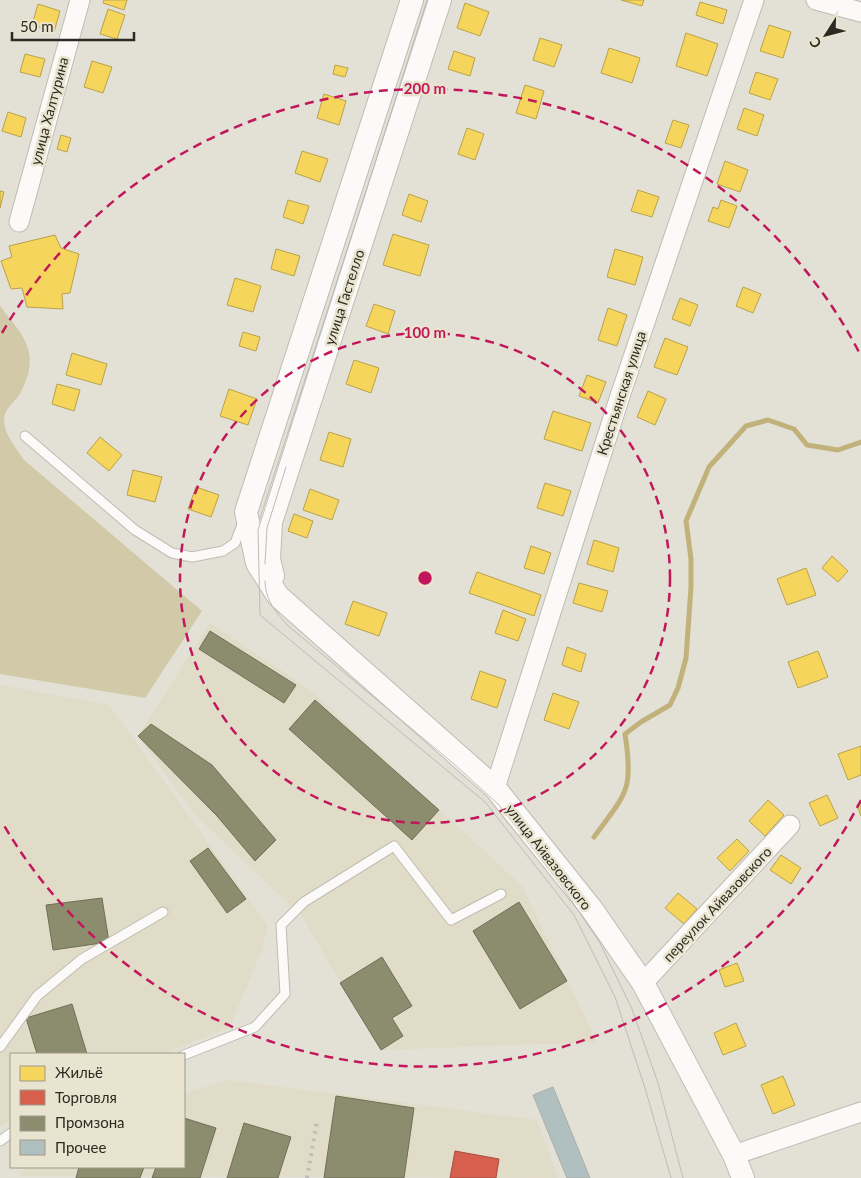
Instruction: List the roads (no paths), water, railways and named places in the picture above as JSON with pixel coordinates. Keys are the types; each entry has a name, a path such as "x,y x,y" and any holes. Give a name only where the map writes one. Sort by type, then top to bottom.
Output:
{"street":[{"name":"улица Халтурина","path":"19,222 80,0"},
{"path":"246,512 412,0"},
{"name":"улица Гастелло","path":"278,596 269,559 272,522 440,0"},
{"name":"Крестьянская улица","path":"495,788 620,396 754,0"},
{"path":"816,0 861,12"},
{"name":"улица Айвазовского","path":"246,512 258,563 278,596 495,788 590,908 643,983 734,1155 743,1178"},
{"name":"переулок Айвазовского","path":"643,983 790,825"},
{"path":"734,1155 861,1112"}],"lane":[{"path":"25,436 135,530 172,553 192,557 223,551 236,543 246,512"},
{"path":"185,1055 255,1027 286,994 281,925 304,902 394,846 451,920 501,894"},
{"path":"0,1047 37,996 82,958 163,912"}],"waterway":[{"path":"594,837 614,810 625,790 628,780 628,753 625,734 670,705 678,688 686,658 691,587 691,559 686,521 709,467 746,426 768,420 794,429 807,445 838,450 861,442"}],"tram line":[{"path":"427,0 258,530 260,615 485,802 574,915 615,997 645,1088 671,1178"},
{"path":"265,564 267,528 286,467"},
{"path":"265,581 269,600 287,625 454,764 499,805 561,885 600,943 632,1009 658,1083 683,1178"}],"railway":[{"path":"307,1178 317,1121"}]}
